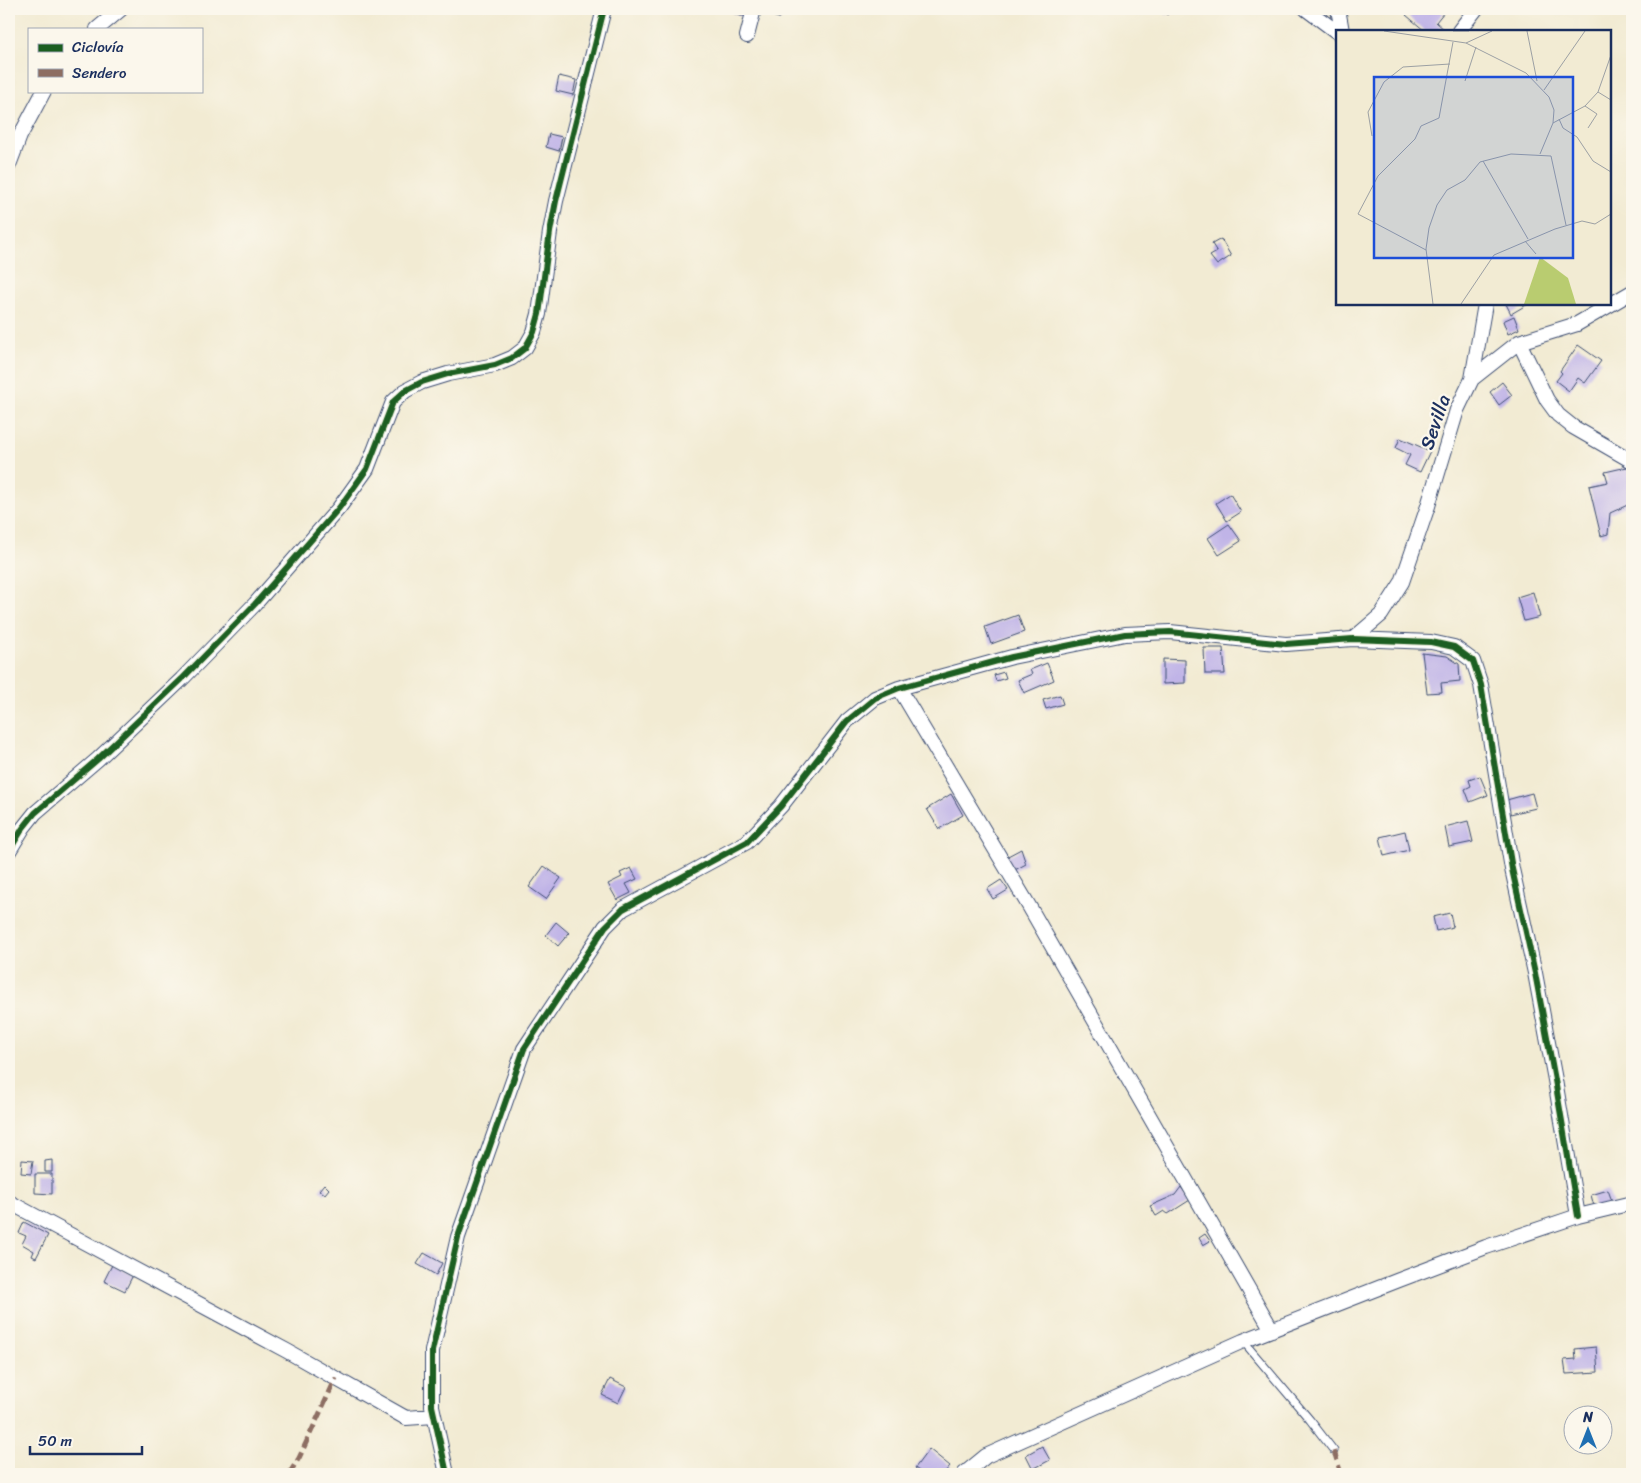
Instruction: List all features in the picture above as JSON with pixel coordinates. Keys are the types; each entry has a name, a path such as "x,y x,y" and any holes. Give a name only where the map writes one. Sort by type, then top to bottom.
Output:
{"street":[{"path":"98,28 120,9"},
{"path":"9,851 35,813 98,759 182,679 255,604 339,508 367,468 393,402 405,391 422,382 448,374 495,365 512,358 525,348 534,332 539,314 556,201 604,9"},
{"path":"747,36 754,9"},
{"path":"1306,9 1336,31"},
{"path":"1338,9 1342,30"},
{"path":"1460,30 1476,9"},
{"path":"9,164 20,136 43,92"},
{"name":"Sevilla","path":"1611,304 1632,292"},
{"path":"1472,379 1484,305"},
{"name":"Sevilla","path":"1353,639 1381,614 1402,582 1428,506 1457,410 1472,379 1519,342 1577,324 1610,305"},
{"path":"1519,342 1546,400 1558,415 1573,427 1632,462"},
{"path":"447,1474 432,1406 432,1351 458,1237 524,1049 605,927 623,909 747,842 781,806 847,721 875,698 899,688 1012,657 1125,634 1170,632 1286,644 1353,639 1431,642 1454,647 1473,661 1481,685 1512,869 1548,1041 1578,1216"},
{"path":"899,688 1029,906 1272,1330"},
{"path":"9,1202 261,1337 406,1418 434,1416"},
{"path":"964,1474 986,1456 1243,1341 1425,1270 1578,1216 1632,1202"}],"lane":[{"path":"1243,1341 1334,1451"}],"building":[{"path":"735,9 753,9 751,15 741,16 733,13"},
{"path":"774,9 782,9 779,18 772,16"},
{"path":"787,9 803,9 802,14"},
{"path":"1161,9 1173,9 1167,15"},
{"path":"1412,9 1440,9 1444,12 1436,22 1445,30 1424,30 1406,15"},
{"path":"559,76 576,80 573,95 556,91"},
{"path":"549,134 562,137 559,151 546,147"},
{"path":"1221,239 1231,256 1217,265 1210,256 1217,252 1212,244"},
{"path":"1506,305 1526,305 1511,314"},
{"path":"1514,316 1519,329 1508,334 1503,321"},
{"path":"1578,345 1601,361 1585,383 1578,378 1569,391 1556,381 1562,373 1560,371"},
{"path":"1502,382 1512,395 1499,405 1490,392"},
{"path":"1400,438 1430,451 1420,472 1405,465 1410,455 1396,448"},
{"path":"1627,467 1632,472 1632,503 1610,513 1608,534 1601,536 1589,486 1608,482 1605,472"},
{"path":"1230,494 1241,512 1227,521 1216,503"},
{"path":"1229,524 1241,541 1219,555 1208,538"},
{"path":"1533,592 1540,617 1524,621 1517,597"},
{"path":"1018,615 1024,632 991,644 985,627"},
{"path":"1204,648 1223,648 1225,674 1205,674"},
{"path":"1422,653 1447,656 1459,664 1460,681 1441,683 1442,692 1427,693"},
{"path":"1163,659 1185,660 1185,683 1163,684"},
{"path":"1047,663 1054,680 1024,693 1018,680 1032,674 1030,670"},
{"path":"1004,672 1006,678 996,681 994,675"},
{"path":"1060,695 1063,704 1046,709 1043,700"},
{"path":"1480,776 1488,795 1470,802 1465,789 1471,786 1469,780"},
{"path":"1532,793 1536,808 1506,815 1503,801"},
{"path":"951,794 963,815 939,829 927,809"},
{"path":"1468,821 1473,842 1449,847 1445,827"},
{"path":"1405,831 1409,850 1384,856 1380,837"},
{"path":"1021,849 1026,864 1011,872 1006,857"},
{"path":"544,866 561,878 546,899 529,887"},
{"path":"631,868 637,879 626,884 631,893 617,900 608,884 622,877 620,873"},
{"path":"1001,880 1008,890 993,899 987,889"},
{"path":"1450,913 1453,927 1436,931 1433,917"},
{"path":"556,922 569,933 558,946 546,935"},
{"path":"22,1160 33,1161 31,1174 21,1173"},
{"path":"52,1160 52,1172 45,1172 45,1161"},
{"path":"35,1174 52,1174 52,1194 35,1193"},
{"path":"324,1184 329,1189 325,1194 319,1190"},
{"path":"1181,1187 1190,1200 1168,1214 1164,1211 1156,1216 1150,1206 1175,1195"},
{"path":"1608,1190 1613,1204 1595,1210 1591,1195"},
{"path":"24,1222 48,1235 36,1258 32,1256 34,1251 22,1244 26,1236 19,1233"},
{"path":"1205,1234 1210,1241 1203,1245 1199,1238"},
{"path":"424,1253 442,1263 436,1275 417,1264"},
{"path":"112,1265 133,1275 125,1291 104,1281"},
{"path":"1596,1347 1598,1372 1566,1374 1564,1360 1576,1359 1575,1349"},
{"path":"610,1379 626,1387 618,1403 602,1395"},
{"path":"1042,1446 1050,1460 1033,1469 1026,1455"},
{"path":"929,1449 950,1466 943,1474 923,1474 915,1468"}],"marked path":[{"path":"289,1474 299,1458 336,1378"},
{"path":"1334,1451 1341,1474"}],"cycle path":[{"path":"9,851 35,813 98,759 182,679 255,604 339,508 367,469 393,402 405,391 422,382 448,374 495,365 512,358 525,348 534,332 539,314 556,201 604,9"},
{"path":"447,1474 432,1406 432,1351 458,1237 524,1049 605,927 623,909 747,842 781,806 847,721 875,698 899,688 1012,657 1125,634 1170,632 1286,644 1353,639 1431,642 1454,647 1473,661 1481,685 1512,869 1535,973 1578,1216"}]}
